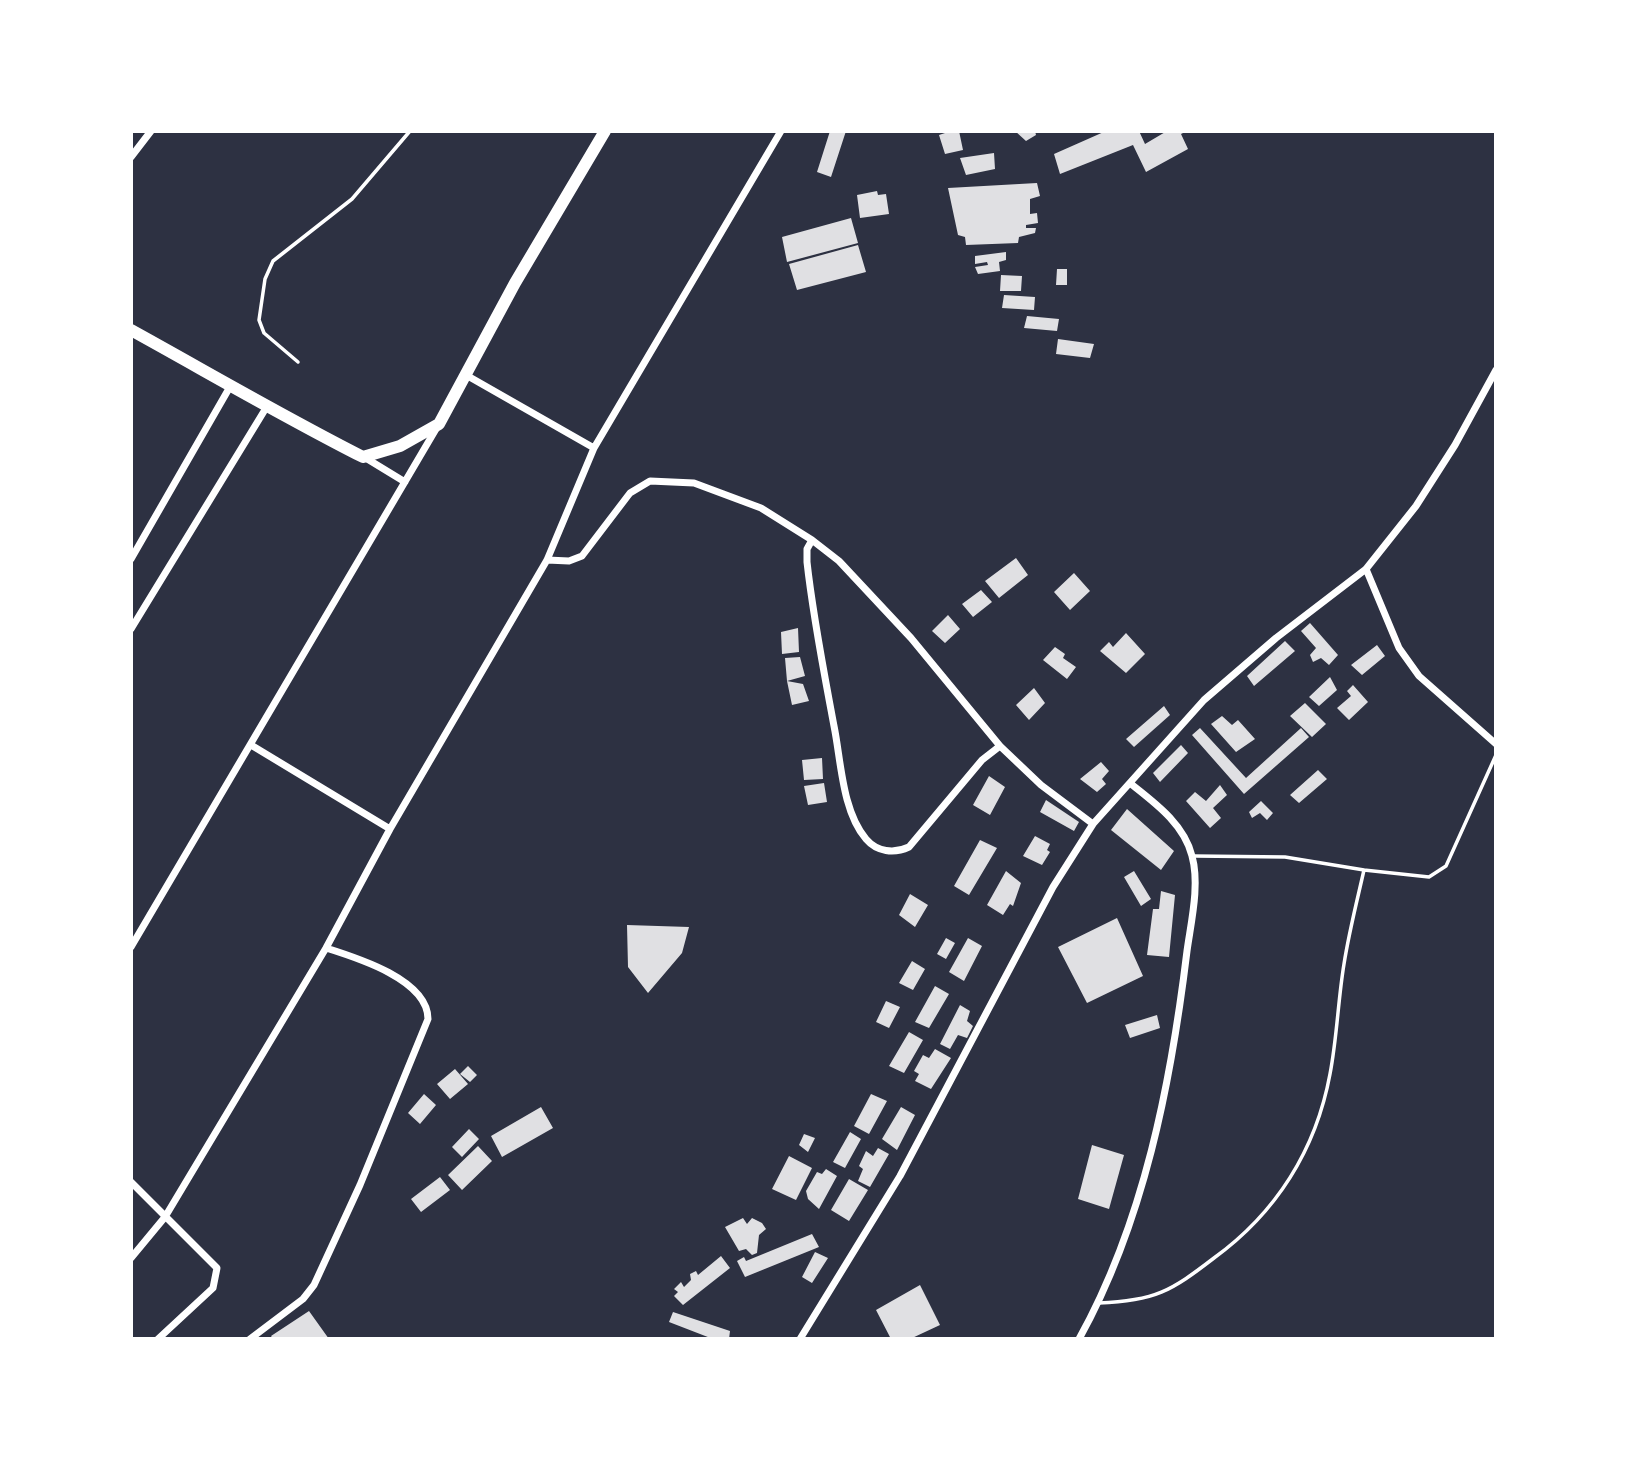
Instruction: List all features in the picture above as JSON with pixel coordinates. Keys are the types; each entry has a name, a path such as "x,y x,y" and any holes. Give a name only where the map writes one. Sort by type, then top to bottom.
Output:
{"highway":[{"path":"131,330 231,385 266,408 363,457 400,446 439,424 515,283 605,131"}],"street":[{"path":"131,158 151,131"},
{"path":"131,1258 165,1217 326,948 390,829 547,560 594,448 781,131"},
{"path":"800,1339 900,1176 1053,887 1093,824 1204,700 1276,638 1366,569 1423,496 1455,445 1496,370"},
{"path":"466,375 594,448"},
{"path":"131,559 231,385"},
{"path":"131,629 266,408"},
{"path":"131,947 439,424"},
{"path":"363,457 405,482"},
{"path":"547,560 569,561 582,556 630,493 650,481 667,479 694,483 761,508 812,540 839,561 902,628 1000,746 1041,785 1093,824"},
{"path":"812,540 807,549 807,562 819,647 845,784 865,838 884,851 897,853 909,847 982,760 1000,746"},
{"path":"1366,569 1399,648 1419,676 1487,733 1496,744"},
{"path":"251,745 390,829"},
{"path":"1079,1339 1099,1303 1123,1245 1177,1035 1193,901 1192,856 1176,824 1131,784"},
{"path":"250,1339 303,1299 313,1285 360,1185 428,1019 428,1008 422,995 407,984 355,957 326,948"},
{"path":"131,1182 217,1268 218,1278 213,1288 158,1339"}],"lane":[{"path":"298,362 264,333 259,320 265,279 273,261 352,199 410,131"},
{"path":"1192,856 1285,857 1429,877 1446,866 1496,755"},
{"path":"1099,1303 1155,1297 1183,1281 1227,1249 1275,1200 1294,1175 1314,1133 1330,1075 1344,962 1364,870"}],"building":[{"path":"830,131 846,131 831,177 817,172"},
{"path":"959,131 963,150 945,154 939,135"},
{"path":"1015,131 1035,131 1036,135 1026,141"},
{"path":"1106,131 1139,131 1145,144 1167,131 1187,131 1181,134 1188,149 1146,172 1133,145 1060,174 1054,154"},
{"path":"994,153 995,169 966,175 960,158"},
{"path":"1037,183 1040,196 1030,199 1030,214 1037,213 1038,223 1026,225 1026,228 1036,228 1035,233 1019,237 1018,243 966,245 965,237 958,235 948,188"},
{"path":"877,191 878,195 886,194 889,214 860,218 857,195"},
{"path":"851,218 858,243 787,262 782,237"},
{"path":"858,245 866,272 797,290 789,264"},
{"path":"1006,252 1006,260 999,262 1000,271 978,274 975,267 988,265 987,262 975,264 975,256"},
{"path":"1057,269 1067,269 1067,285 1056,285"},
{"path":"1001,275 1022,276 1021,291 1000,291"},
{"path":"1004,295 1035,297 1034,310 1002,308"},
{"path":"1027,316 1059,319 1057,331 1024,328"},
{"path":"1058,339 1094,344 1090,358 1056,354"},
{"path":"1016,558 1028,575 999,598 985,581"},
{"path":"1074,573 1090,591 1070,610 1054,592"},
{"path":"981,590 992,602 973,617 962,604"},
{"path":"948,615 960,629 945,643 932,631"},
{"path":"1310,623 1338,655 1329,665 1321,658 1313,662 1310,655 1316,648 1301,631"},
{"path":"798,628 799,652 782,654 781,632"},
{"path":"1126,633 1145,654 1126,673 1100,651 1109,642 1113,647"},
{"path":"1285,641 1295,651 1254,686 1247,676"},
{"path":"1377,645 1385,656 1362,675 1351,665"},
{"path":"1055,647 1065,654 1063,658 1076,667 1067,679 1043,660"},
{"path":"800,657 805,676 787,681 785,658"},
{"path":"1330,677 1337,690 1319,706 1309,697"},
{"path":"787,681 803,684 809,701 792,705"},
{"path":"1353,685 1368,702 1349,720 1337,708 1351,696 1347,691"},
{"path":"1034,688 1045,703 1029,720 1016,705"},
{"path":"1305,703 1326,724 1312,737 1290,716"},
{"path":"1164,706 1170,715 1134,747 1126,739"},
{"path":"1222,716 1232,725 1238,720 1255,739 1236,752 1211,724"},
{"path":"1200,728 1246,778 1301,728 1309,737 1244,794 1192,735"},
{"path":"1181,745 1188,753 1160,782 1153,773"},
{"path":"822,758 823,779 804,780 802,760"},
{"path":"1101,762 1109,771 1102,779 1106,784 1097,792 1080,779"},
{"path":"1318,770 1327,779 1299,803 1290,795"},
{"path":"989,776 1005,787 990,815 973,805"},
{"path":"824,783 827,802 808,805 804,786"},
{"path":"1220,785 1227,795 1213,808 1221,818 1210,828 1186,801 1195,792 1206,801"},
{"path":"1046,800 1079,822 1074,831 1040,812"},
{"path":"1261,801 1273,813 1267,820 1260,813 1252,818 1249,812"},
{"path":"1127,809 1174,851 1161,870 1111,830"},
{"path":"1035,836 1050,844 1047,850 1050,852 1042,865 1023,856"},
{"path":"980,840 997,848 969,895 954,886"},
{"path":"1006,871 1021,883 1013,906 1010,904 1003,915 987,905"},
{"path":"1134,871 1151,899 1141,906 1124,877"},
{"path":"1161,891 1175,895 1169,957 1147,955 1153,909 1159,909"},
{"path":"910,894 928,905 915,927 899,915"},
{"path":"1117,918 1143,976 1087,1003 1058,947"},
{"path":"627,925 689,927 682,953 648,993 628,967"},
{"path":"946,938 955,943 946,959 937,954"},
{"path":"968,938 982,946 964,981 949,972"},
{"path":"912,961 925,969 913,990 899,983"},
{"path":"935,986 949,994 929,1028 915,1022"},
{"path":"886,1001 900,1007 889,1028 876,1022"},
{"path":"960,1005 970,1011 967,1021 973,1026 967,1038 958,1035 950,1049 940,1044"},
{"path":"1157,1015 1160,1028 1130,1038 1125,1025"},
{"path":"909,1032 923,1040 904,1073 889,1066"},
{"path":"935,1049 951,1058 931,1089 915,1081 919,1074 914,1071 923,1055 929,1058"},
{"path":"468,1066 477,1075 470,1082 460,1074"},
{"path":"455,1069 468,1084 450,1099 437,1084"},
{"path":"424,1094 436,1105 420,1124 408,1113"},
{"path":"871,1094 887,1101 869,1134 854,1126"},
{"path":"541,1107 553,1128 502,1157 491,1136"},
{"path":"901,1107 915,1115 897,1150 882,1139"},
{"path":"469,1129 479,1139 462,1157 452,1147"},
{"path":"850,1132 861,1139 845,1168 833,1162"},
{"path":"804,1134 815,1138 808,1152 799,1145"},
{"path":"1092,1145 1124,1155 1109,1209 1078,1199"},
{"path":"478,1146 492,1161 462,1190 448,1175"},
{"path":"878,1148 889,1154 870,1187 858,1181 863,1169 859,1166 866,1151 873,1156"},
{"path":"789,1156 812,1168 796,1200 772,1189"},
{"path":"826,1169 837,1176 819,1209 808,1199 806,1191 817,1172 822,1174"},
{"path":"440,1177 450,1190 421,1212 411,1199"},
{"path":"849,1179 868,1190 849,1221 831,1210"},
{"path":"743,1218 747,1224 752,1218 762,1223 766,1229 759,1235 757,1253 752,1255 746,1249 739,1251 725,1227"},
{"path":"812,1234 819,1247 745,1277 737,1261 744,1257 746,1261"},
{"path":"815,1252 828,1258 812,1283 802,1277"},
{"path":"721,1256 730,1268 683,1305 674,1296 678,1292 674,1289 681,1282 684,1287 691,1280 690,1274 696,1271 698,1275"},
{"path":"920,1285 940,1325 910,1339 891,1339 876,1310"},
{"path":"309,1311 329,1339 273,1339 271,1336"},
{"path":"673,1312 730,1331 729,1339 713,1339 669,1322"}]}
